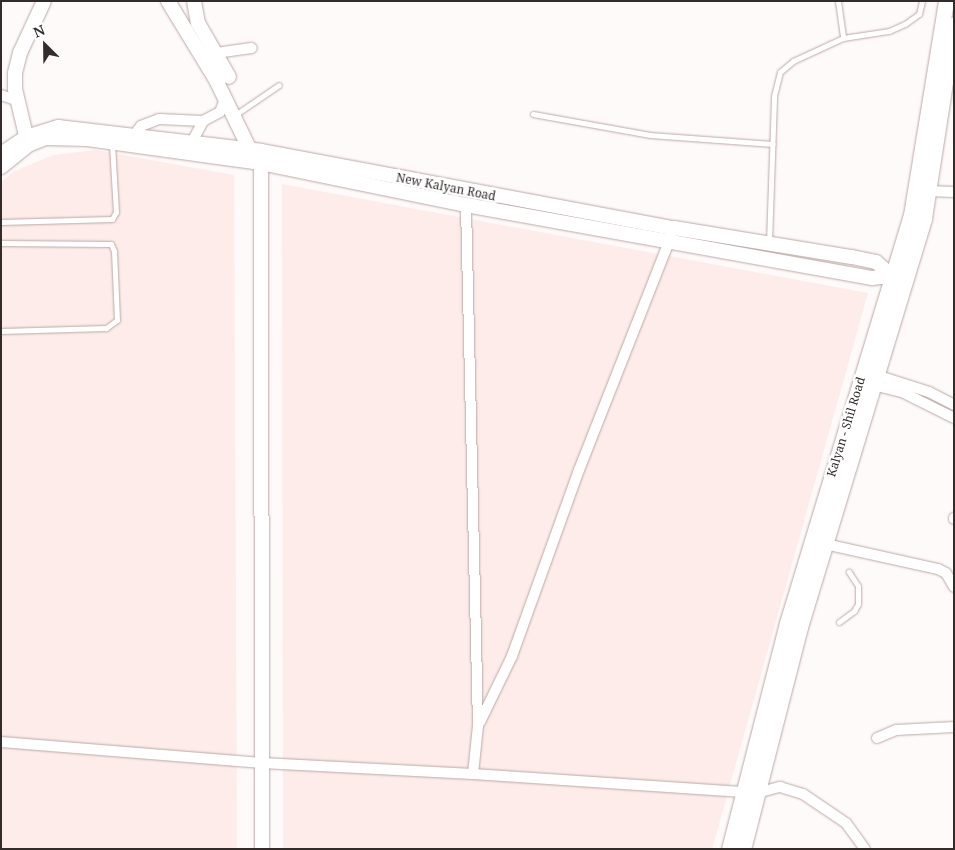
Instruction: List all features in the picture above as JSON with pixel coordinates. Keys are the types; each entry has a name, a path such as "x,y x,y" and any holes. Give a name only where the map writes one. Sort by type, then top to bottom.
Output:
{"main road":[{"name":"Kalyan - Shil Road","path":"729,849 749,792 875,380 899,278 911,216 946,1"},
{"name":"Kalyan - Shil Road","path":"743,849 749,792 787,623 928,192 950,86 954,24"}],"street":[{"path":"1,167 27,141 18,101 15,73 20,53 44,1"},
{"path":"168,1 201,42 216,53 230,77"},
{"path":"194,1 201,42 225,99 258,155 262,849"},
{"path":"216,53 252,48"},
{"path":"1,95 18,101"},
{"path":"135,134 141,126 159,120 203,121 220,112 225,99"},
{"path":"192,142 203,121"},
{"name":"New Kalyan Road","path":"1,154 58,127 135,134 192,142 218,151"},
{"name":"New Kalyan Road","path":"27,141 60,137 258,155 671,234 872,278 899,278"},
{"name":"New Kalyan Road","path":"258,155 466,205 671,234 769,245 876,262 899,278"},
{"path":"928,192 954,192"},
{"path":"466,205 478,726 473,774"},
{"path":"478,726 512,656 589,444 671,234"},
{"path":"875,380 929,392 954,405"},
{"path":"875,380 954,418"},
{"path":"825,544 938,569 946,573 954,587"},
{"path":"877,738 896,730 953,726"},
{"path":"1,742 262,763 473,774 749,792 780,787 803,794 846,823 865,849"}],"lane":[{"path":"838,1 842,38"},
{"path":"769,245 775,83 780,72 793,61 842,38 889,31 905,24 919,14 922,1"},
{"path":"236,120 280,85"},
{"path":"533,114 650,135 773,144"},
{"path":"1,222 112,219 116,212 112,142"},
{"path":"1,243 111,244 114,251 117,320 106,328 1,331"},
{"path":"839,622 854,611 858,604 858,586 849,572"}],"shaded area":[{"path":"96,150 234,175 237,849 1,849 1,182 13,172 53,155"},
{"path":"282,184 868,293 712,849 283,849"}]}
